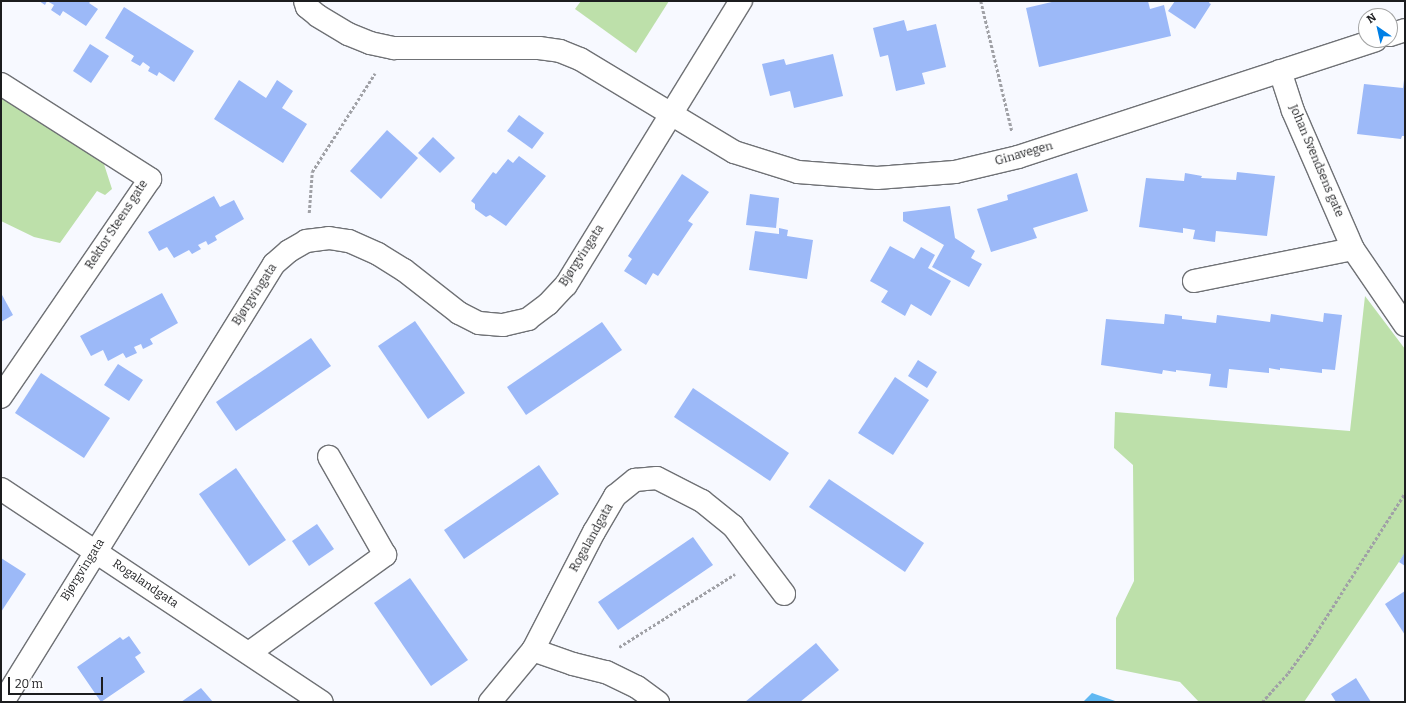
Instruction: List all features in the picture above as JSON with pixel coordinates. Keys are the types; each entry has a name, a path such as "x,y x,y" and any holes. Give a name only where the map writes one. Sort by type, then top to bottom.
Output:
{"street":[{"path":"305,1 307,6 318,16 348,34 370,43 394,48 539,48 560,51 580,59 670,114"},
{"name":"Bjørgvingata","path":"3,702 95,551 274,264 289,251 306,241 329,238 349,241 378,254 404,270 459,313 479,323 503,325 528,319 548,304 566,284 741,1"},
{"name":"Ginavegen","path":"670,114 734,152 798,172 877,178 955,172 1018,157 1358,46"},
{"name":"Johan Svendsens gate","path":"1280,72 1293,111 1353,249 1405,324"},
{"name":"Rektor Steens gate","path":"1,84 150,179 1,397"},
{"path":"1194,281 1353,249"},
{"path":"249,653 384,555 329,457"},
{"name":"Rogalandgata","path":"490,702 533,650 611,502 615,496 635,480 657,478 702,501 733,526 784,594"},
{"name":"Rogalandgata","path":"1,490 322,702"},
{"path":"533,650 606,672 637,687 658,702"}],"path":[{"path":"981,1 1018,157"},
{"path":"306,241 312,172 376,70"},
{"path":"1262,702 1288,673 1311,641 1405,493"},
{"path":"586,666 727,580 756,557"}],"green space":[{"path":"581,1 669,1 636,53 575,9"},
{"path":"1,92 102,158 112,189 105,195 97,191 60,243 34,237 1,221"},
{"path":"1365,296 1405,349 1405,553 1304,702 1199,702 1180,682 1116,669 1116,618 1134,581 1133,465 1114,448 1115,412 1350,431"}],"water":[{"path":"1092,693 1118,702 1083,702"}],"building":[{"path":"39,1 47,1 45,5"},
{"path":"47,1 91,1 89,3 98,9 86,26 63,11 60,16 51,10 54,5"},
{"path":"1056,1 1148,1 1150,9 1164,5 1171,36 1039,67 1026,8"},
{"path":"1175,1 1210,1 1209,3 1211,4 1195,29 1168,11"},
{"path":"124,7 194,51 174,82 159,72 157,76 148,71 150,67 143,62 140,66 131,61 134,56 105,38"},
{"path":"904,20 907,31 936,24 946,67 922,73 925,84 896,91 888,55 880,57 873,28"},
{"path":"90,44 109,56 91,83 73,71"},
{"path":"833,54 843,96 794,108 790,91 770,96 762,64 784,59 786,65"},
{"path":"239,80 266,98 277,80 293,91 282,108 307,124 283,163 214,119"},
{"path":"1404,80 1405,136 1402,136 1401,139 1357,134 1364,84 1403,88"},
{"path":"519,115 544,133 532,149 507,131"},
{"path":"387,130 418,158 381,199 350,171"},
{"path":"433,137 455,158 440,173 418,153"},
{"path":"519,156 546,176 506,226 490,215 486,217 475,209 475,204 471,201 493,172 496,174 508,159 513,163"},
{"path":"1237,172 1275,176 1267,236 1216,231 1215,242 1193,239 1195,230 1183,228 1183,233 1139,227 1146,178 1184,181 1185,173 1202,176 1201,178 1236,180"},
{"path":"1077,173 1088,211 1033,228 1037,238 991,252 977,209 1008,200 1007,195"},
{"path":"682,174 709,192 688,221 693,224 658,276 653,273 646,285 624,271 632,259 628,256"},
{"path":"750,194 779,198 776,228 746,225"},
{"path":"214,196 220,207 234,200 244,219 215,236 217,240 208,245 206,241 198,245 201,249 192,254 189,250 174,258 167,247 159,251 148,232"},
{"path":"950,206 955,238 975,251 971,258 982,264 969,287 932,267 944,245 903,221 903,212"},
{"path":"779,228 788,230 787,236 813,240 807,279 749,270 755,231 779,234"},
{"path":"890,246 914,259 921,247 935,255 928,268 951,281 931,316 911,304 905,316 881,302 888,291 870,281"},
{"path":"1,293 13,315 1,322"},
{"path":"162,293 178,323 150,339 153,344 143,349 141,344 134,347 137,353 126,358 123,353 108,361 103,350 91,356 80,336"},
{"path":"1324,313 1342,315 1335,370 1322,369 1322,373 1269,368 1269,373 1229,369 1227,388 1209,386 1211,374 1163,370 1162,374 1101,365 1106,319 1164,324 1165,314 1182,316 1182,319 1216,323 1217,315 1270,322 1271,314 1323,322"},
{"path":"415,321 465,393 428,419 378,346"},
{"path":"602,322 622,350 526,415 507,387"},
{"path":"311,338 331,366 236,431 216,402"},
{"path":"918,360 937,372 927,388 908,376"},
{"path":"118,364 143,380 129,401 104,385"},
{"path":"41,373 110,418 84,458 15,413"},
{"path":"895,377 929,400 893,455 858,433"},
{"path":"693,388 789,453 770,481 674,417"},
{"path":"539,465 559,494 464,559 444,530"},
{"path":"236,468 286,540 249,566 199,494"},
{"path":"829,479 924,543 905,572 809,507"},
{"path":"317,524 334,549 309,566 292,541"},
{"path":"693,537 713,565 618,630 598,602"},
{"path":"1405,552 1405,566 1399,562"},
{"path":"1,558 26,574 1,612"},
{"path":"410,578 468,660 431,686 374,603"},
{"path":"1405,591 1405,635 1385,604"},
{"path":"129,636 141,653 135,657 145,672 101,702 77,667 120,637 123,640"},
{"path":"816,643 839,670 800,702 745,702"},
{"path":"1356,678 1371,702 1336,702 1331,694"},
{"path":"201,688 213,702 181,702"}]}
